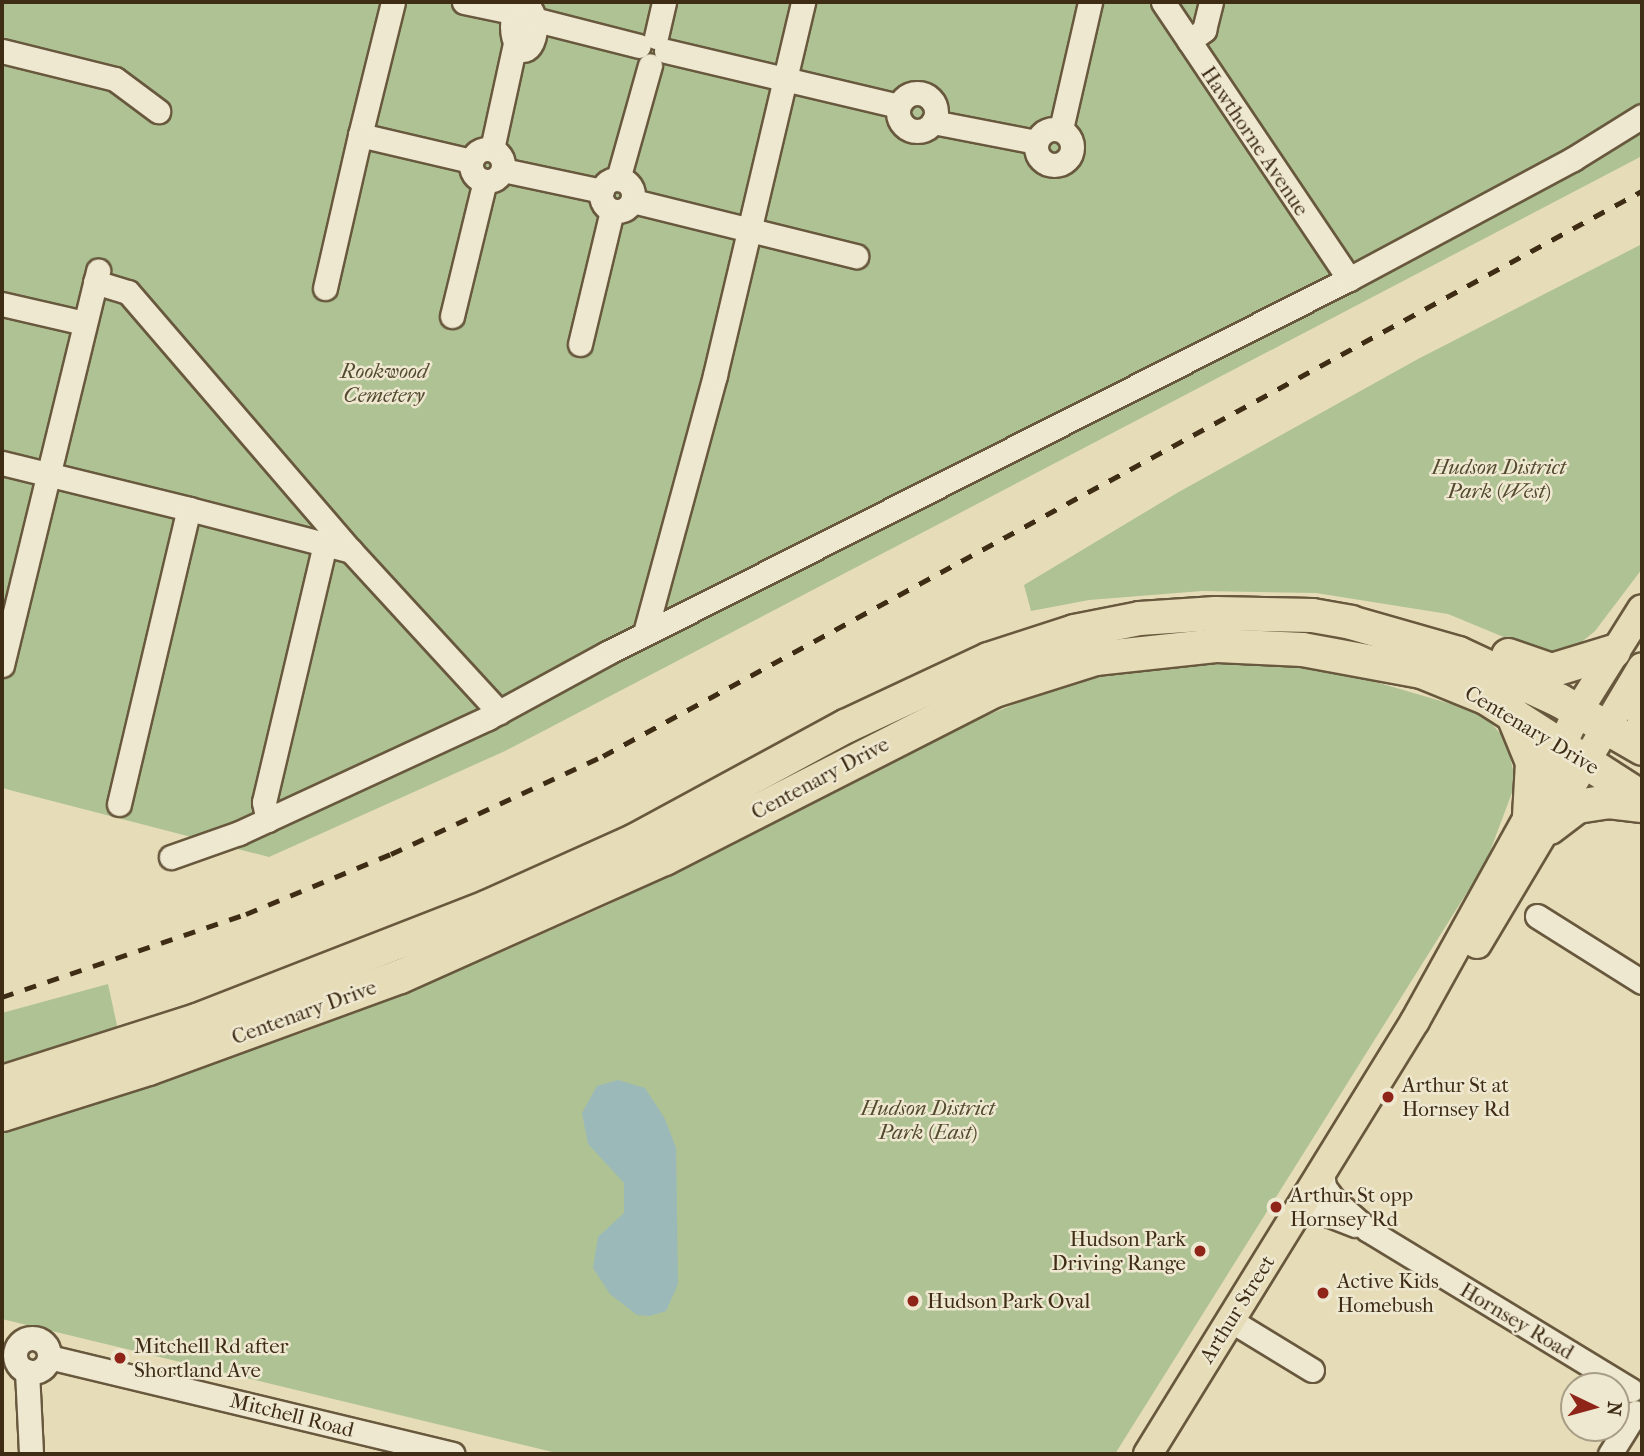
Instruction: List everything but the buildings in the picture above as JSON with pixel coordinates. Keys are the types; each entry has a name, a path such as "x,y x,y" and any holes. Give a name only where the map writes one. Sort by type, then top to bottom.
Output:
{"highway":[{"name":"Centenary Drive","path":"2,1082 196,1020 488,906 635,840 845,726 988,659 1074,631 1139,618 1312,615 1458,653 1578,711 1642,748"},
{"name":"Centenary Drive","path":"2,1114 148,1068 400,976 639,870 937,716 1046,671 1157,648 1217,645 1302,649 1421,671 1512,713 1642,798"},
{"path":"1458,653 1498,651 1551,670 1613,652"},
{"path":"1642,696 1642,713"},
{"path":"1512,713 1532,762 1539,821 1577,806 1608,801 1642,805"}],"main road":[{"name":"Arthur Street","path":"1575,754 1578,711 1642,609"},
{"name":"Arthur Street","path":"1148,1454 1415,1021 1436,1006 1575,754 1608,727 1642,667"}],"street":[{"path":"325,288 393,2"},
{"path":"464,2 524,12 653,50 783,82 899,106 900,121 912,130 923,130 933,122 1036,142"},
{"path":"580,345 611,193 653,50 664,2"},
{"path":"645,633 715,375 747,230 803,2"},
{"path":"1061,129 1048,129 1036,142 1036,152 1044,162 1061,164 1073,145 1061,129 1090,2"},
{"name":"Hawthorne Avenue","path":"1163,2 1349,279"},
{"path":"1189,41 1204,30 1211,2"},
{"path":"452,316 493,167 524,12"},
{"path":"2,51 115,79 158,111"},
{"path":"171,857 268,820 499,712 645,633 1349,279 1573,159 1642,116"},
{"path":"360,135 471,161 481,150 493,167 611,193 630,185 633,201 856,256"},
{"path":"2,665 7,623 96,277 128,292 351,551 499,712"},
{"path":"2,304 84,323"},
{"path":"2,463 351,551"},
{"path":"119,804 189,509"},
{"path":"268,820 264,802 325,544"},
{"path":"1537,916 1642,982"},
{"name":"Hornsey Road","path":"1322,1172 1324,1187 1333,1199 1368,1230 1638,1400"},
{"name":"Hornsey Road","path":"1297,1213 1324,1213 1368,1230"},
{"path":"1230,1320 1312,1370"},
{"path":"27,1339 38,1339 47,1346 49,1357 41,1369 27,1371 17,1363 9,1346 27,1339"},
{"name":"Mitchell Road","path":"49,1357 453,1454"},
{"path":"27,1371 31,1454"},
{"path":"1610,1454 1638,1400"}],"green space":[{"name":"Rookwood Cemetery","path":"2,2 1642,2 1642,156 505,751 269,857 2,788"},
{"name":"Hudson District Park (West)","path":"1642,244 1642,569 1595,631 1568,653 1535,650 1448,614 1316,593 1202,591 1089,600 1031,611 1024,585 1177,493 1418,359"},
{"name":"Hudson District Park (East)","path":"1202,659 1321,666 1482,713 1506,740 1516,782 1486,862 1115,1454 561,1454 2,1319 2,1129 305,1032 495,955 608,905 966,724 1054,688 1157,663"},
{"path":"108,984 118,1030 2,1067 2,1013"}],"water":[{"path":"618,1080 645,1088 665,1119 676,1148 678,1284 666,1311 649,1316 637,1315 610,1294 593,1268 598,1237 624,1213 624,1183 588,1144 582,1113 597,1086"}],"railway":[{"path":"2,997 246,914 391,854 603,756 1642,191"}],"place":[{"name":"Arthur St at Hornsey Rd","path":"1388,1097"},
{"name":"Arthur St opp Hornsey Rd","path":"1276,1207"},
{"name":"Hudson Park Driving Range","path":"1200,1251"},
{"name":"Active Kids Homebush","path":"1323,1293"},
{"name":"Hudson Park Oval","path":"913,1301"},
{"name":"Mitchell Rd after Shortland Ave","path":"120,1358"}]}
